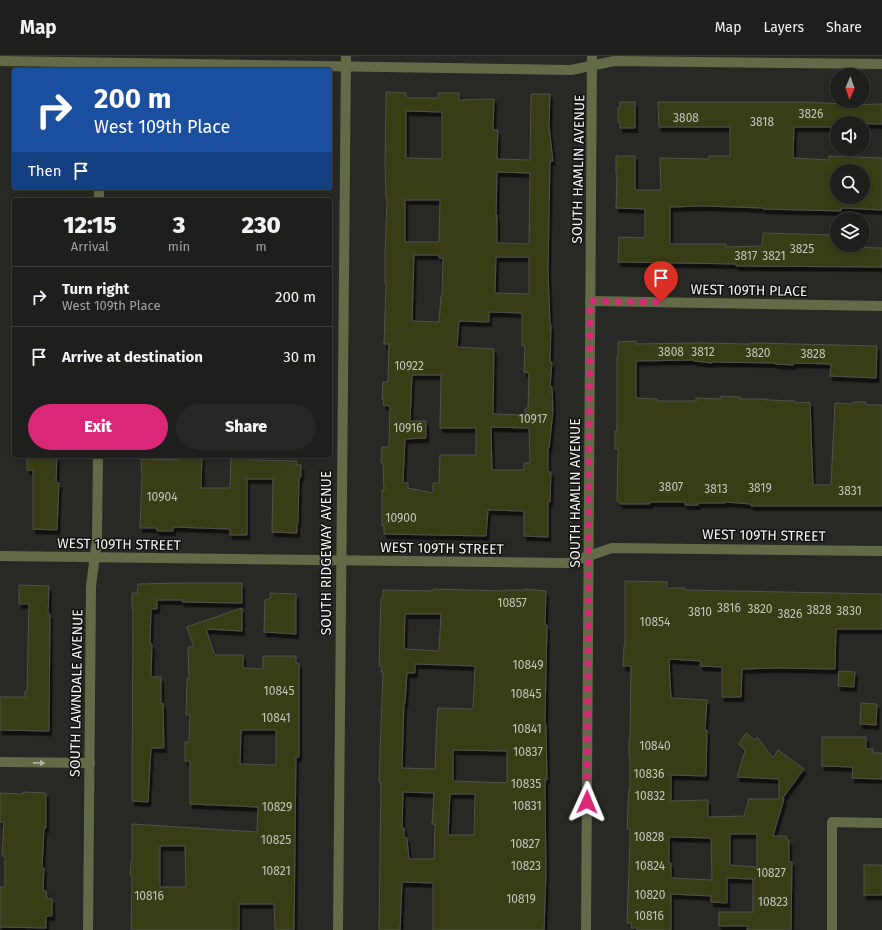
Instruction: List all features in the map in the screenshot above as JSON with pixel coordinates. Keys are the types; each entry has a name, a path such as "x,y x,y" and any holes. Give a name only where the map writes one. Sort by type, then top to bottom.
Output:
{"street":[{"path":"0,61 100,63 346,61 571,70 592,61 882,64"},
{"name":"SOUTH RIDGEWAY AVENUE","path":"338,930 340,560 346,61"},
{"name":"SOUTH HAMLIN AVENUE","path":"586,930 592,61"},
{"name":"WEST 109TH PLACE","path":"590,301 882,306"},
{"name":"SOUTH LAWNDALE AVENUE","path":"88,930 91,586 98,540 98,458"},
{"name":"WEST 109TH STREET","path":"0,556 568,563 612,548 882,551"},
{"path":"0,762 90,763"},
{"path":"832,930 832,822 882,823"}],"building":[{"path":"386,92 406,93 406,98 438,98 438,93 459,93 459,100 494,99 493,130 498,130 497,159 530,160 531,94 550,94 549,126 553,161 550,161 548,270 551,325 550,362 552,362 550,387 552,387 553,411 548,448 548,472 551,472 550,502 548,502 548,537 524,536 524,511 488,510 486,536 384,534 384,526 382,526 382,490 384,490 383,463 381,463 382,447 389,447 390,406 383,405 384,399 382,399 383,382 388,382 389,344 384,344 387,199 385,166","holes":["406,111 442,112 442,159 406,158","497,172 530,173 529,244 497,243","405,200 440,200 439,242 405,242","414,255 439,255 439,258 443,258 442,296 439,322 412,321","496,257 529,257 529,294 495,293","489,312 522,313 522,346 525,346 524,372 529,373 528,409 525,409 525,415 493,414 494,349 457,347 459,321 489,322","412,375 441,375 440,428 476,428 476,455 440,455 439,483 433,483 433,493 408,488 408,483 403,483 405,439 426,438 426,421 410,421","491,427 529,428 530,463 524,463 524,470 492,470"]},
{"path":"620,102 635,102 635,128 620,128 620,122 618,122 618,107 620,107"},
{"path":"658,102 807,102 830,103 830,108 870,108 870,104 882,104 882,124 870,124 870,116 830,116 830,127 794,127 793,157 829,160 829,156 882,158 882,210 841,208 841,211 703,206 670,207 670,244 726,244 726,247 762,246 763,233 830,235 830,252 870,252 870,248 882,248 882,267 736,266 736,264 618,262 619,237 645,238 645,209 616,208 616,156 635,156 635,190 661,190 660,158 709,159 709,156 730,156 730,127 659,127"},
{"path":"636,341 636,344 753,343 877,346 876,378 830,376 831,364 794,363 793,365 775,363 712,363 694,360 636,361 636,398 657,399 657,401 696,401 696,398 721,399 721,396 740,397 740,399 795,401 795,403 810,402 813,485 831,485 835,403 853,404 853,402 866,402 866,405 882,405 882,506 751,506 751,504 725,502 698,503 698,505 685,505 685,502 620,504 620,502 617,501 618,449 615,449 615,431 617,431 618,342"},
{"path":"27,458 57,458 56,483 59,483 57,530 33,529 33,470 27,470"},
{"path":"178,458 202,458 201,488 230,488 231,458 297,461 296,465 301,465 301,477 299,477 297,533 272,532 273,479 247,479 247,535 230,535 230,529 173,527 173,531 157,531 156,528 140,528 142,477 141,459 178,460"},
{"path":"625,581 667,582 667,588 685,588 685,590 882,594 882,629 836,629 835,669 742,669 741,697 722,697 722,667 700,666 701,661 669,659 671,698 707,700 705,730 707,730 706,776 671,775 671,801 708,800 708,817 744,816 749,799 779,799 779,779 737,777 745,751 739,744 746,733 755,740 757,737 773,758 778,750 804,769 782,799 784,799 773,836 786,836 787,840 789,840 789,862 792,862 791,930 747,930 748,926 719,926 719,912 753,912 753,879 727,878 727,903 711,902 711,896 671,894 671,930 637,930 637,928 631,928 631,923 627,923 630,841 630,829 627,829 630,789 629,739 631,666 623,666 625,646","holes":["730,834 757,834 757,867 730,865","669,837 711,838 712,880 671,878 671,863 669,863"]},
{"path":"242,583 242,603 157,600 157,609 151,609 151,677 161,677 164,748 151,748 148,802 132,801 132,593 137,593 138,584"},
{"path":"19,585 49,586 49,731 0,730 0,697 25,697 25,691 27,691 29,604 19,604"},
{"path":"433,589 505,591 525,589 546,591 545,625 547,625 545,725 547,780 545,780 546,874 544,930 433,930 433,883 402,882 400,930 379,930 381,782 379,782 383,672 381,672 382,666 379,666 381,598 383,597 383,590 433,591","holes":["405,614 441,614 439,651 404,649","415,664 475,666 473,709 438,708 435,769 402,768 404,703 407,673 415,673","453,750 507,751 507,783 453,781","403,792 434,793 432,824 435,824 434,859 409,859 407,838 404,838 404,828 402,828","450,794 475,794 474,835 448,835"]},
{"path":"270,593 296,594 296,634 264,632 265,600 271,598"},
{"path":"242,608 242,631 206,629 215,655 243,655 243,668 263,669 263,656 296,656 296,663 299,663 299,757 296,757 294,930 275,930 274,904 239,904 239,930 131,930 132,877 130,876 132,862 132,824 257,832 258,807 190,804 190,761 185,761 185,742 189,742 190,715 186,715 187,679 189,679 188,647 194,647 186,627","holes":["276,730 276,765 240,764 241,731","160,846 185,846 186,887 160,887"]},
{"path":"839,671 855,672 854,687 838,686"},
{"path":"861,703 877,704 876,725 860,724"},
{"path":"822,737 866,737 866,749 873,749 873,753 882,753 882,779 852,778 853,767 822,766"},
{"path":"23,792 46,793 46,828 44,828 42,868 44,868 43,891 46,891 47,898 52,899 52,916 46,916 46,928 0,927 0,887 5,887 5,856 2,856 4,822 0,822 0,793 23,794"},
{"path":"864,865 882,865 882,895 864,895"}],"route":[{"path":"587,802 590,301 661,302"}]}
